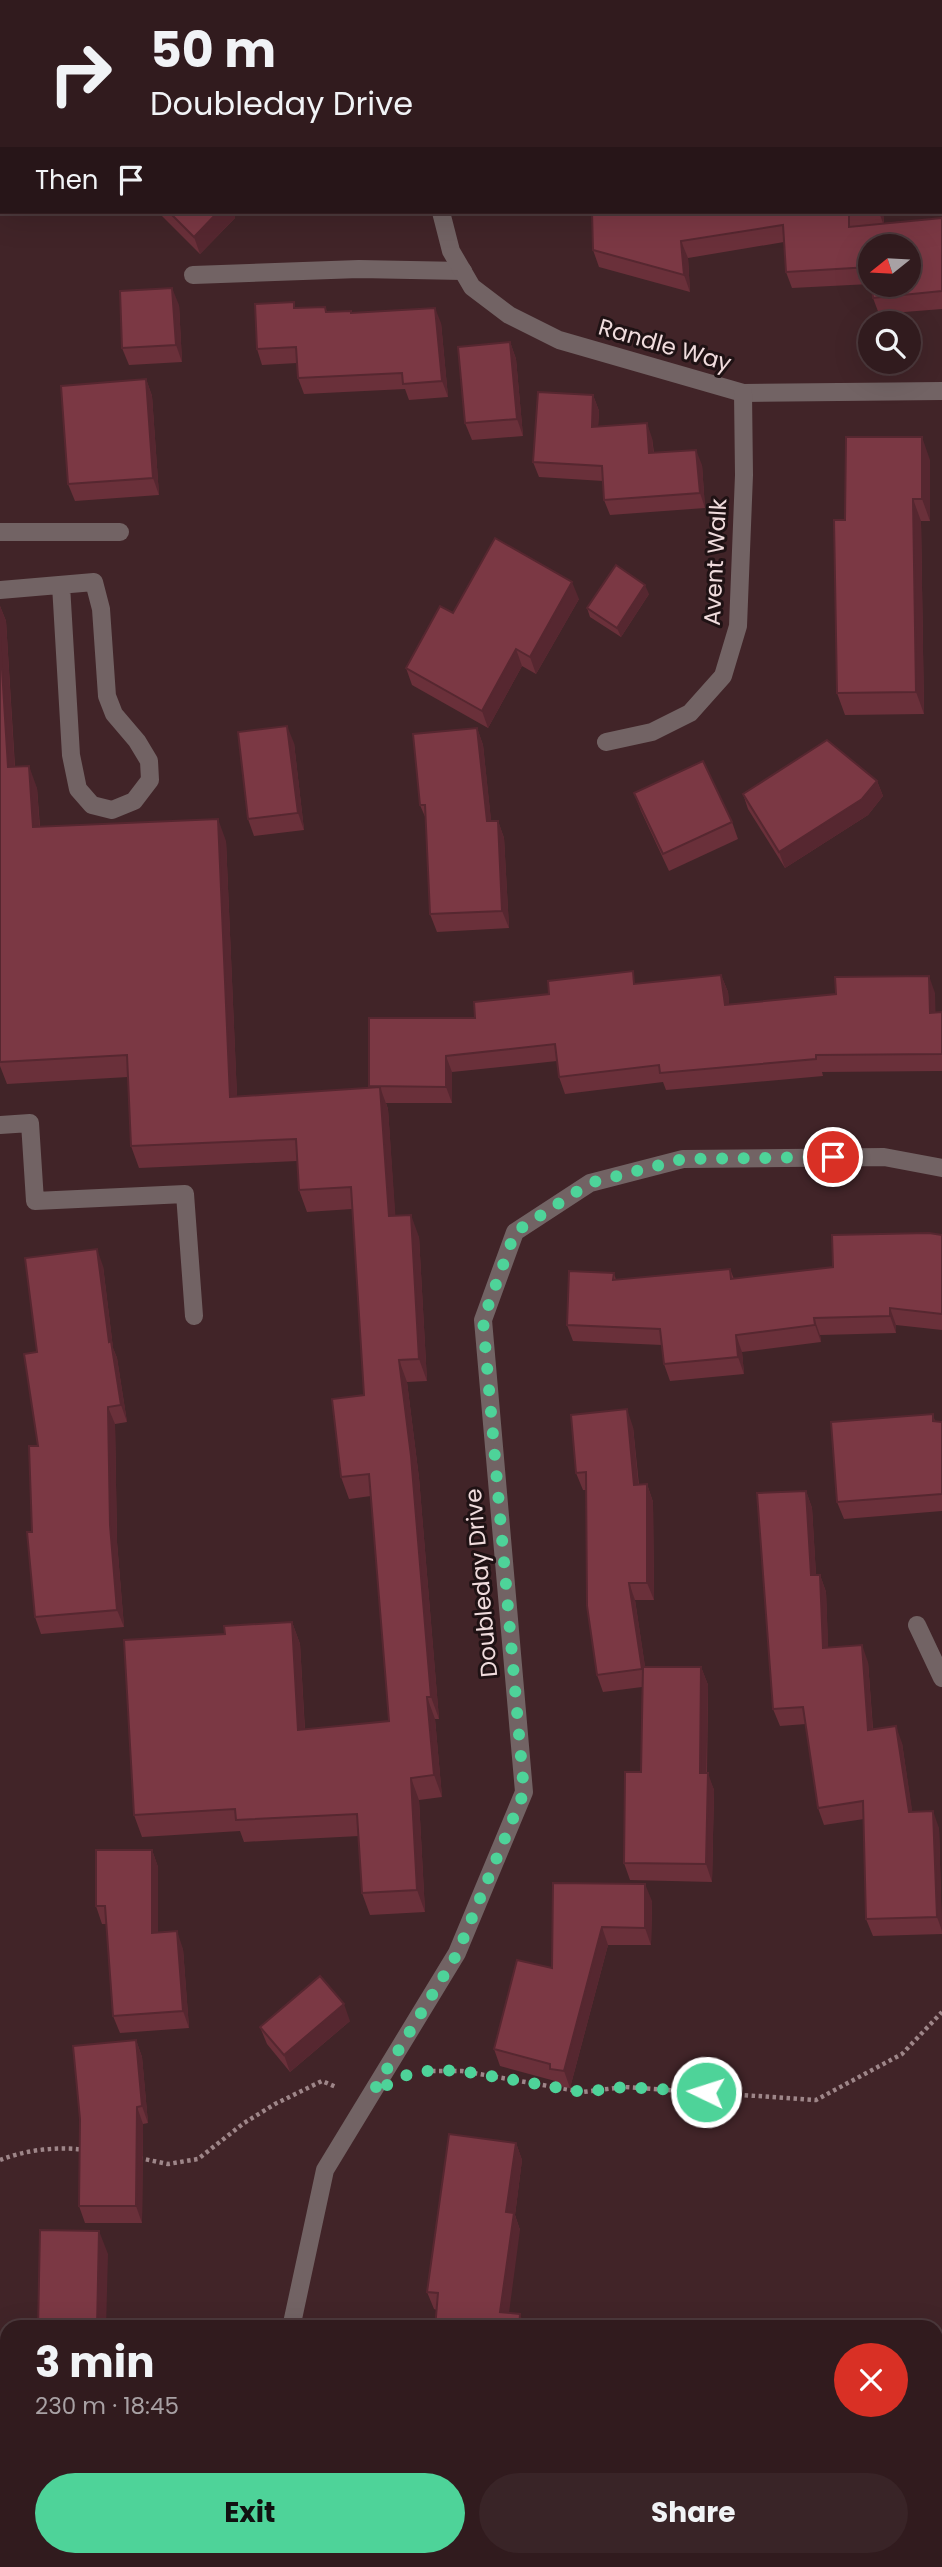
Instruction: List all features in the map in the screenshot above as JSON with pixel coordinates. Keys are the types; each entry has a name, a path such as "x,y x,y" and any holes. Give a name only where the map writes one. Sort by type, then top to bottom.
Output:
{"street":[{"name":"Randle Way","path":"442,214 451,251 472,287 509,315 559,340 743,393 942,391"},
{"path":"194,275 359,269 463,271"},
{"name":"Avent Walk","path":"606,742 652,732 690,713 723,676 738,626 744,475 743,393"},
{"path":"0,532 120,532"},
{"path":"0,590 94,582 101,609 107,696 114,714 137,741 149,761 150,780 134,801 113,810 92,805 78,789 71,755 61,585"},
{"path":"0,1125 30,1123 35,1201 185,1194 194,1316"},
{"name":"Doubleday Drive","path":"293,2320 325,2170 457,1954 524,1792 483,1320 515,1232 590,1183 683,1159 884,1157 942,1168"},
{"path":"917,1625 942,1678"}],"path":[{"path":"130,2157 168,2164 198,2159 254,2117 322,2081 370,2096 407,2075 432,2070 462,2071 583,2092 624,2087 816,2099 902,2054 942,2012"},
{"path":"0,2160 16,2153 75,2149 97,2152"}],"building":[{"path":"171,214 216,214 194,237"},
{"path":"592,214 849,214 849,227 942,218 942,291 921,293 921,234 858,234 858,268 786,272 783,225 681,241 684,275 593,250"},
{"path":"172,288 176,345 122,348 120,291"},
{"path":"294,302 294,308 325,307 326,312 435,308 442,381 403,384 402,373 298,378 296,347 257,349 255,304"},
{"path":"510,342 517,419 465,423 458,347"},
{"path":"146,379 153,478 68,484 61,386"},
{"path":"538,392 593,395 592,427 647,423 649,453 696,450 700,493 604,500 602,466 533,462"},
{"path":"846,437 922,437 922,499 913,499 916,692 837,693 834,520 845,520"},
{"path":"495,538 572,582 530,657 516,649 482,711 406,668 440,606 453,613"},
{"path":"616,565 645,585 617,628 587,608"},
{"path":"0,636 8,767 29,766 33,827 218,819 230,1097 380,1087 389,1216 411,1215 419,1359 399,1360 411,1456 431,1697 427,1697 434,1775 411,1778 417,1890 362,1893 357,1814 236,1820 235,1809 134,1815 124,1640 225,1634 224,1626 292,1622 298,1730 389,1721 369,1474 341,1477 332,1399 364,1395 351,1187 299,1190 296,1139 131,1146 127,1055 0,1062"},
{"path":"287,726 298,813 248,819 238,732"},
{"path":"477,728 487,821 498,821 502,911 430,914 425,805 420,805 413,734"},
{"path":"827,740 877,781 862,799 779,852 743,794"},
{"path":"703,761 732,822 663,854 634,793"},
{"path":"633,971 634,984 721,975 725,1005 836,994 835,977 929,976 930,1013 942,1012 942,1054 816,1055 816,1059 660,1073 659,1065 559,1077 555,1044 446,1056 446,1087 369,1086 369,1018 475,1018 474,1002 549,994 548,981"},
{"path":"832,1235 942,1235 942,1314 890,1308 890,1316 814,1318 815,1325 736,1335 738,1357 664,1364 660,1329 567,1325 569,1271 614,1273 613,1280 730,1269 731,1279 833,1267"},
{"path":"97,1249 109,1342 111,1341 121,1405 108,1407 110,1525 117,1610 35,1617 27,1532 32,1532 29,1446 38,1446 24,1354 37,1352 25,1258"},
{"path":"627,1409 634,1485 647,1484 647,1583 629,1583 642,1669 597,1675 587,1606 586,1472 576,1473 571,1415"},
{"path":"933,1414 933,1421 942,1422 942,1494 837,1502 831,1422"},
{"path":"806,1491 811,1575 820,1575 823,1648 862,1645 868,1730 896,1726 909,1812 933,1811 937,1917 866,1919 863,1801 818,1808 803,1707 773,1709 757,1493"},
{"path":"643,1667 701,1667 700,1773 708,1773 706,1864 624,1863 625,1772 641,1772"},
{"path":"96,1850 152,1850 152,1933 177,1931 183,2011 113,2016 105,1906 96,1906"},
{"path":"553,1883 645,1884 645,1928 602,1927 564,2071 550,2069 550,2064 494,2049 517,1960 552,1968"},
{"path":"320,1976 344,2004 284,2055 260,2027"},
{"path":"136,2040 142,2106 137,2107 136,2206 79,2206 80,2119 73,2046"},
{"path":"449,2134 516,2143 506,2212 514,2213 500,2312 520,2314 520,2320 436,2320 438,2293 427,2292"},
{"path":"40,2230 99,2231 97,2320 38,2320"}],"route":[{"path":"706,2092 624,2087 583,2092 462,2071 432,2070 407,2075 373,2092 457,1954 524,1792 483,1320 515,1232 590,1183 683,1159 833,1157"}]}
